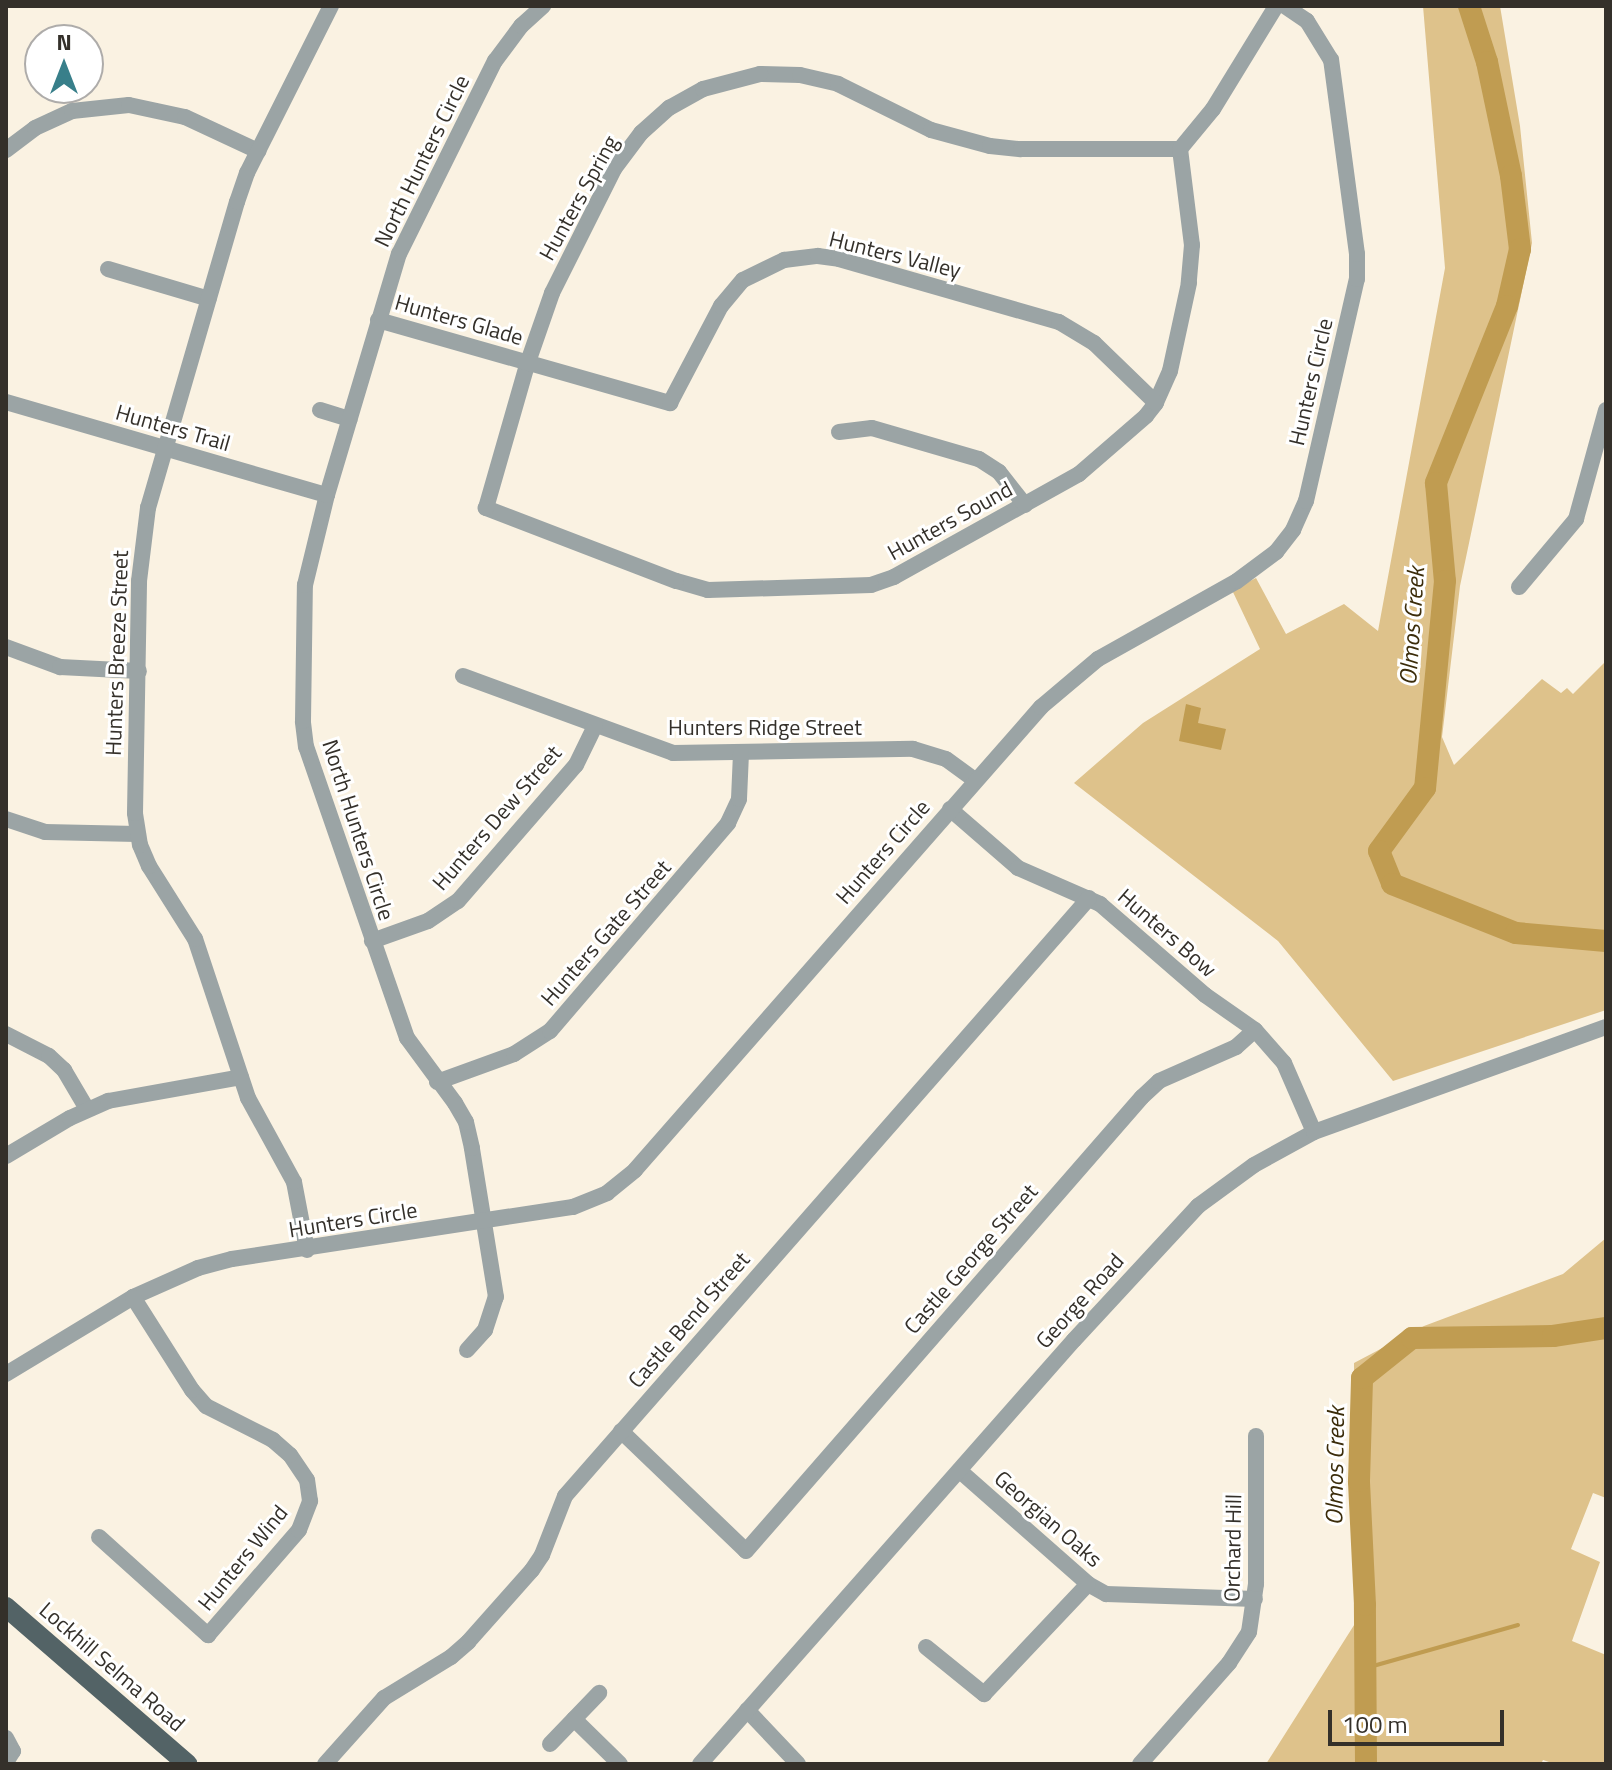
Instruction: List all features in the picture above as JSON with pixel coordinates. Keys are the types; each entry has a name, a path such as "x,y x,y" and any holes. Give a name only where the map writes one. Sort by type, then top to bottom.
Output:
{"main road":[{"name":"Lockhill Selma Road","path":"6,1607 187,1764"}],"street":[{"name":"North Hunters Circle","path":"467,1350 485,1330 496,1297 466,1122 407,1038 306,747 303,721 305,585 327,495 378,320 408,233 495,61 521,26 543,6"},
{"path":"1180,149 1213,109 1276,6"},
{"name":"Hunters Circle","path":"6,1374 133,1297 198,1268 585,1204 627,1179 1041,707 1080,672 1143,631 1237,581 1267,561 1293,530 1306,501 1353,298 1357,254 1331,60 1307,21 1285,6"},
{"name":"Hunters Breeze Street","path":"307,1250 294,1182 256,1117 195,939 149,866 137,834 139,671 142,544 165,449 237,202 327,7"},
{"name":"Hunters Spring","path":"486,508 528,362 552,293 628,148 669,108 722,82 780,74 819,78 857,91 931,130 990,146 1021,149 1180,149"},
{"path":"6,150 35,128 72,111 129,105 185,117 258,151"},
{"name":"Hunters Sound","path":"486,508 676,581 721,591 871,585 894,577 1096,462 1156,403 1170,371 1191,258 1180,149"},
{"name":"Hunters Valley","path":"528,362 670,403 721,306 743,280 773,263 818,256 839,259 1059,322 1094,343 1156,403"},
{"path":"108,269 209,299"},
{"name":"Hunters Glade","path":"378,320 528,362"},
{"name":"Hunters Trail","path":"6,402 327,495"},
{"path":"320,410 350,419"},
{"path":"1519,587 1576,519 1606,410"},
{"path":"839,432 872,428 979,459 999,472 1025,505"},
{"path":"6,647 60,667 139,671"},
{"name":"Hunters Ridge Street","path":"463,676 673,753 913,749 946,759 975,780"},
{"name":"Hunters Dew Street","path":"372,941 428,921 458,901 576,765 595,726"},
{"name":"Hunters Gate Street","path":"437,1082 514,1054 550,1031 728,823 739,799 741,753"},
{"name":"Hunters Bow","path":"950,809 1018,868 1089,898 1205,995 1255,1030 1284,1063 1314,1132"},
{"path":"6,819 45,832 137,834"},
{"name":"Castle Bend Street","path":"325,1764 384,1698 451,1657 468,1642 532,1570 542,1555 565,1496 1089,898"},
{"name":"George Road","path":"700,1764 1198,1206 1264,1158 1314,1132 1606,1027"},
{"name":"Castle George Street","path":"621,1431 746,1551 1142,1097 1159,1081 1236,1047 1255,1030"},
{"path":"6,1034 49,1056 64,1070 87,1109"},
{"path":"6,1156 87,1109 132,1095 241,1077"},
{"name":"Hunters Wind","path":"99,1537 208,1635 299,1530 310,1501 307,1480 290,1455 273,1440 206,1406 176,1367 133,1297"},
{"name":"Orchard Hill","path":"1140,1764 1242,1647 1254,1618 1256,1436"},
{"name":"Georgian Oaks","path":"960,1471 1088,1584 1106,1594 1255,1599"},
{"path":"926,1647 984,1694 1088,1584"},
{"path":"550,1744 599,1693"},
{"path":"747,1710 798,1764"},
{"path":"574,1719 620,1764"},
{"path":"6,1738 13,1751 6,1762"}],"shaded area":[{"path":"1423,6 1500,6 1520,126 1532,243 1460,586 1442,737 1454,765 1542,679 1561,693 1567,688 1573,694 1606,661 1606,1010 1393,1081 1278,941 1074,783 1143,723 1260,649 1232,590 1256,578 1286,634 1344,604 1378,631 1445,268"},
{"path":"1186,704 1201,708 1198,723 1226,729 1221,750 1179,741"},
{"path":"1606,1238 1606,1498 1593,1493 1571,1549 1600,1562 1572,1641 1606,1655 1606,1764 1555,1764 1543,1760 1541,1764 1266,1764 1356,1622 1354,1363 1424,1326 1563,1274"}],"waterway":[{"name":"Olmos Creek","path":"1469,6 1487,62 1511,176 1520,249 1507,306 1436,483 1445,581 1425,788 1379,851 1392,884 1516,933 1606,941"},
{"name":"Olmos Creek","path":"1366,1764 1365,1605 1359,1481 1362,1378 1412,1338 1553,1336 1606,1328"},
{"path":"1366,1668 1518,1625"}]}
